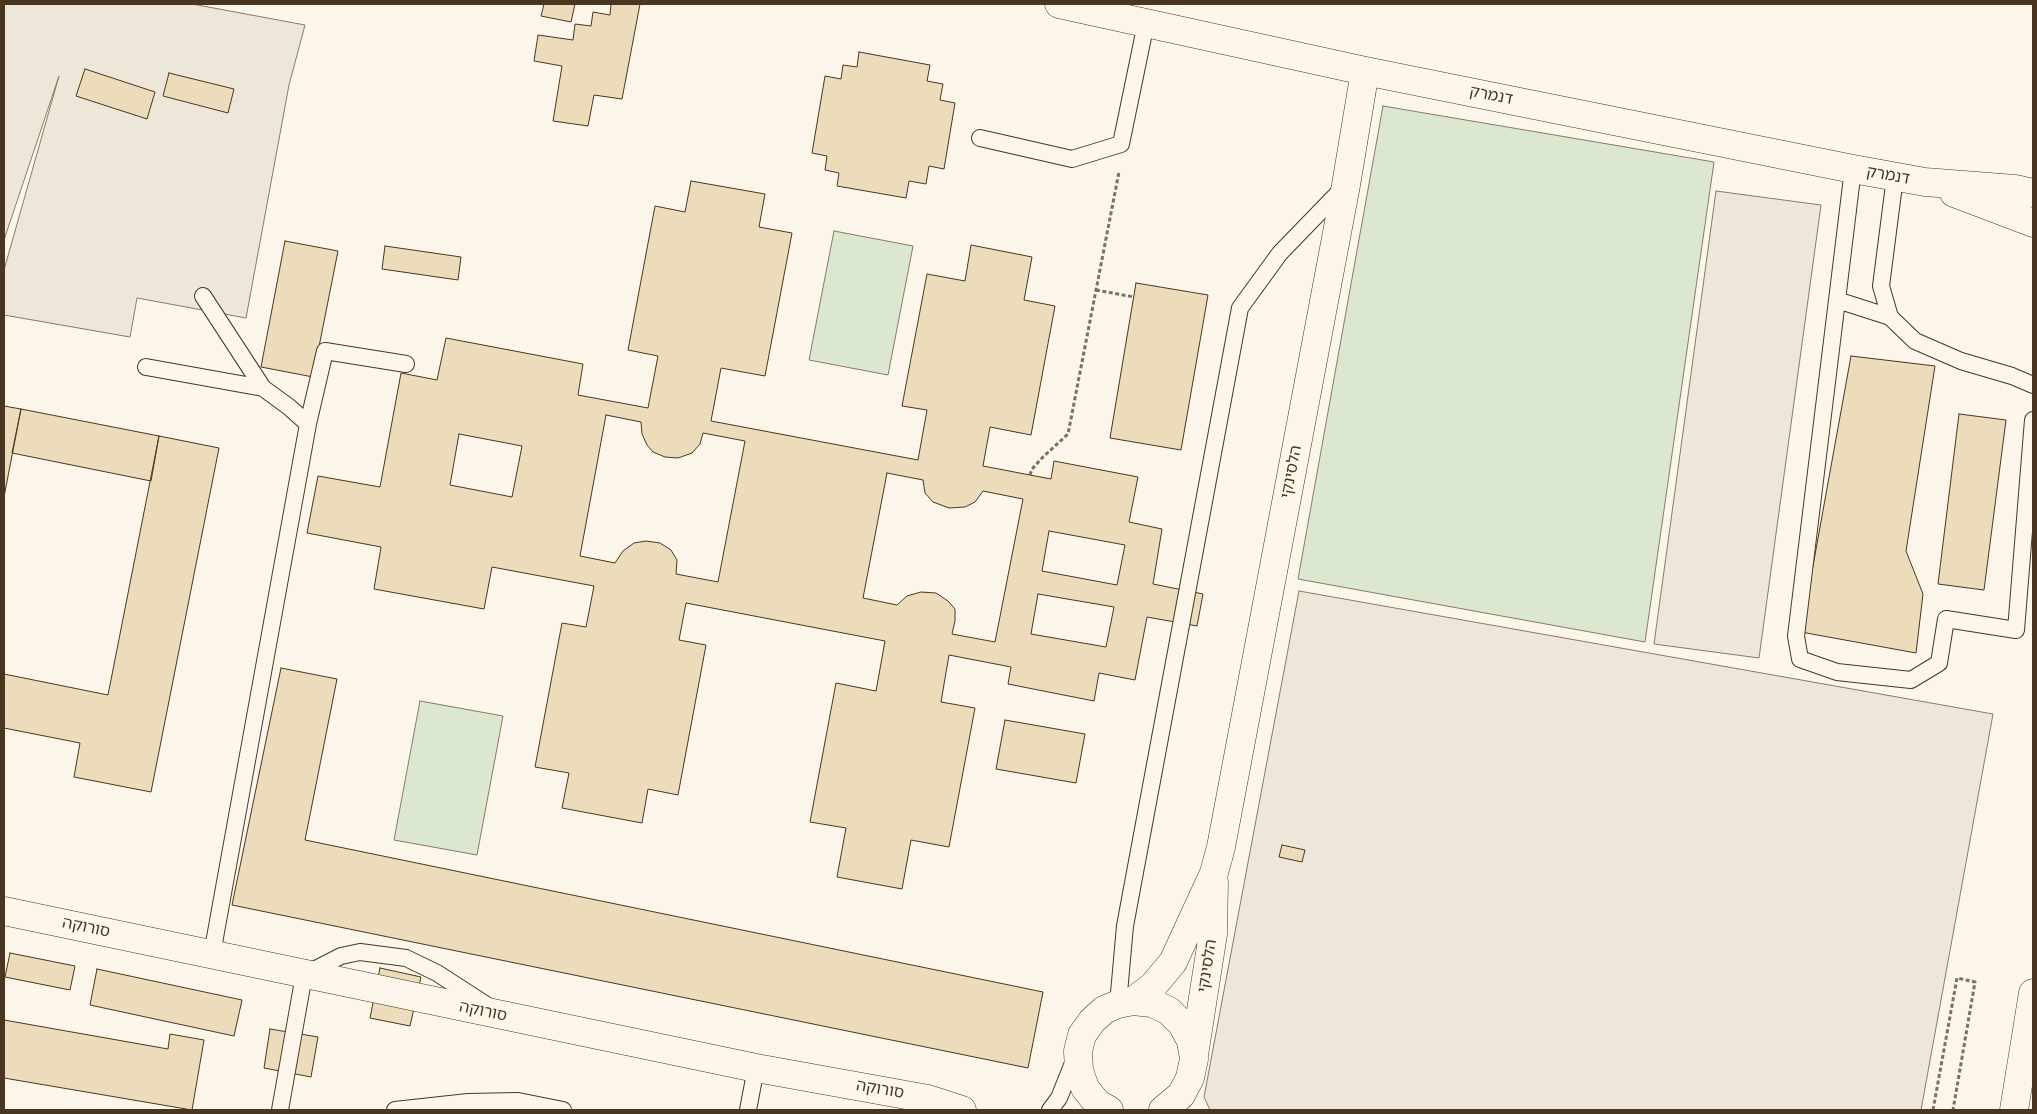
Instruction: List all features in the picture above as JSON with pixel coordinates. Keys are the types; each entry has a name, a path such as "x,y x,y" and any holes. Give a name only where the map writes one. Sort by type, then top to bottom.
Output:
{"street":[{"name":"דנמרק","path":"1059,4 1365,71 1853,169 1925,182 2015,189 2033,193"},
{"name":"הלסינקי","path":"1078,1051 1082,1035 1104,1010 1125,1002 1154,986 1173,962 1214,873 1226,827 1346,185 1365,71"},
{"name":"דנמרק","path":"1925,182 2033,223"},
{"name":"הלסינקי","path":"1163,1110 1182,1095 1190,1078 1213,934 1214,873"},
{"name":"סורוקה","path":"4,911 756,1068 928,1099 962,1110"},
{"path":"2014,1110 2033,993"},
{"path":"1125,1002 1152,1003 1169,1011 1182,1024 1191,1041 1194,1059"},
{"path":"1078,1051 1079,1070 1085,1088 1097,1102 1109,1110"}],"lane":[{"path":"980,138 1072,159 1121,144 1146,23"},
{"path":"1853,169 1796,636 1800,659 1837,672 1911,680 1939,663 1946,619 2016,630 2033,420"},
{"path":"1890,317 1881,286 1895,177"},
{"path":"1125,1002 1125,926 1240,308 1280,253 1346,185"},
{"path":"203,296 263,388 308,424"},
{"path":"1837,300 1890,317 1915,341 1960,361 2033,384"},
{"path":"212,954 308,424 324,351 406,364"},
{"path":"146,367 263,388"},
{"path":"284,1110 304,975 341,956 360,952 406,958 437,973 504,1016"},
{"path":"1050,1110 1059,1098 1078,1051"},
{"path":"748,1110 756,1068"},
{"path":"395,1110 468,1102 518,1101 563,1110"}],"path":[{"path":"1030,475 1032,469 1043,457 1068,434 1120,166"},
{"path":"1096,290 1134,297"},
{"path":"1933,1110 1957,978 1975,982 1953,1110"}],"green space":[{"path":"1383,106 1714,162 1645,642 1298,579"},
{"path":"834,231 913,246 888,375 809,360"},
{"path":"420,701 503,716 477,855 394,840"}],"shaded area":[{"path":"4,4 192,4 305,25 289,85 246,318 137,298 130,337 4,315 4,270 59,76 4,240"},
{"path":"1716,191 1821,205 1759,658 1654,644"},
{"path":"1299,591 1993,714 1921,1110 1210,1110 1204,1097"}],"building":[{"path":"544,4 575,4 571,22 541,16"},
{"path":"611,4 640,4 622,99 594,95 588,126 553,121 562,66 534,61 538,35 573,40 575,24 591,26 593,12 610,15"},
{"path":"859,52 930,65 927,81 943,84 940,100 955,103 944,169 929,166 926,184 909,181 906,198 837,186 839,173 825,170 827,156 812,153 825,76 841,79 843,65 857,67"},
{"path":"85,69 155,92 147,119 76,96"},
{"path":"169,73 234,89 228,113 163,96"},
{"path":"691,181 765,194 759,227 792,233 765,376 721,368 711,421 918,460 927,410 902,406 927,274 965,281 971,245 1032,257 1024,300 1055,306 1031,435 990,427 983,466 1051,479 1054,461 1138,477 1129,522 1162,529 1153,584 1203,594 1197,626 1147,617 1135,680 1099,673 1094,701 1008,684 1011,667 949,655 941,702 975,708 949,847 911,840 902,889 837,877 846,828 810,822 836,683 876,691 885,641 686,603 679,640 706,645 678,795 648,789 642,823 562,808 569,773 535,767 562,623 586,627 594,586 492,567 484,609 374,589 381,547 307,533 318,476 380,487 401,373 437,380 446,338 583,364 578,395 648,408 658,356 628,350 655,206 685,212","holes":["606,415 641,422 642,434 647,445 653,452 665,457 678,458 692,453 700,444 703,433 745,441 718,582 676,574 677,560 671,550 660,543 646,541 634,543 623,551 615,563 580,556","459,434 522,446 512,497 450,485","887,473 923,480 925,493 933,502 949,508 965,507 975,502 983,491 1023,499 995,642 952,634 955,609 948,601 936,593 921,592 907,596 897,605 863,598","1049,531 1125,545 1117,585 1042,571","1038,594 1114,607 1106,647 1031,634"]},
{"path":"285,241 338,251 313,377 261,367"},
{"path":"385,246 461,257 458,280 382,269"},
{"path":"1136,283 1208,295 1181,450 1110,438"},
{"path":"1851,356 1935,366 1906,551 1923,594 1916,653 1801,632"},
{"path":"4,406 21,409 4,497"},
{"path":"21,409 159,436 151,481 12,453"},
{"path":"1959,414 2006,420 1984,590 1938,584"},
{"path":"159,436 219,448 151,792 74,777 80,743 4,728 4,674 108,695"},
{"path":"281,668 337,679 305,840 1043,992 1028,1068 232,905"},
{"path":"1005,720 1085,734 1076,783 996,769"},
{"path":"1282,845 1305,850 1302,862 1279,857"},
{"path":"10,953 75,966 70,990 5,977"},
{"path":"380,968 421,977 410,1026 370,1018"},
{"path":"97,969 242,1000 234,1036 90,1005"},
{"path":"4,1020 168,1049 170,1034 204,1040 192,1110 4,1078"},
{"path":"270,1029 318,1037 311,1077 264,1068"}]}
